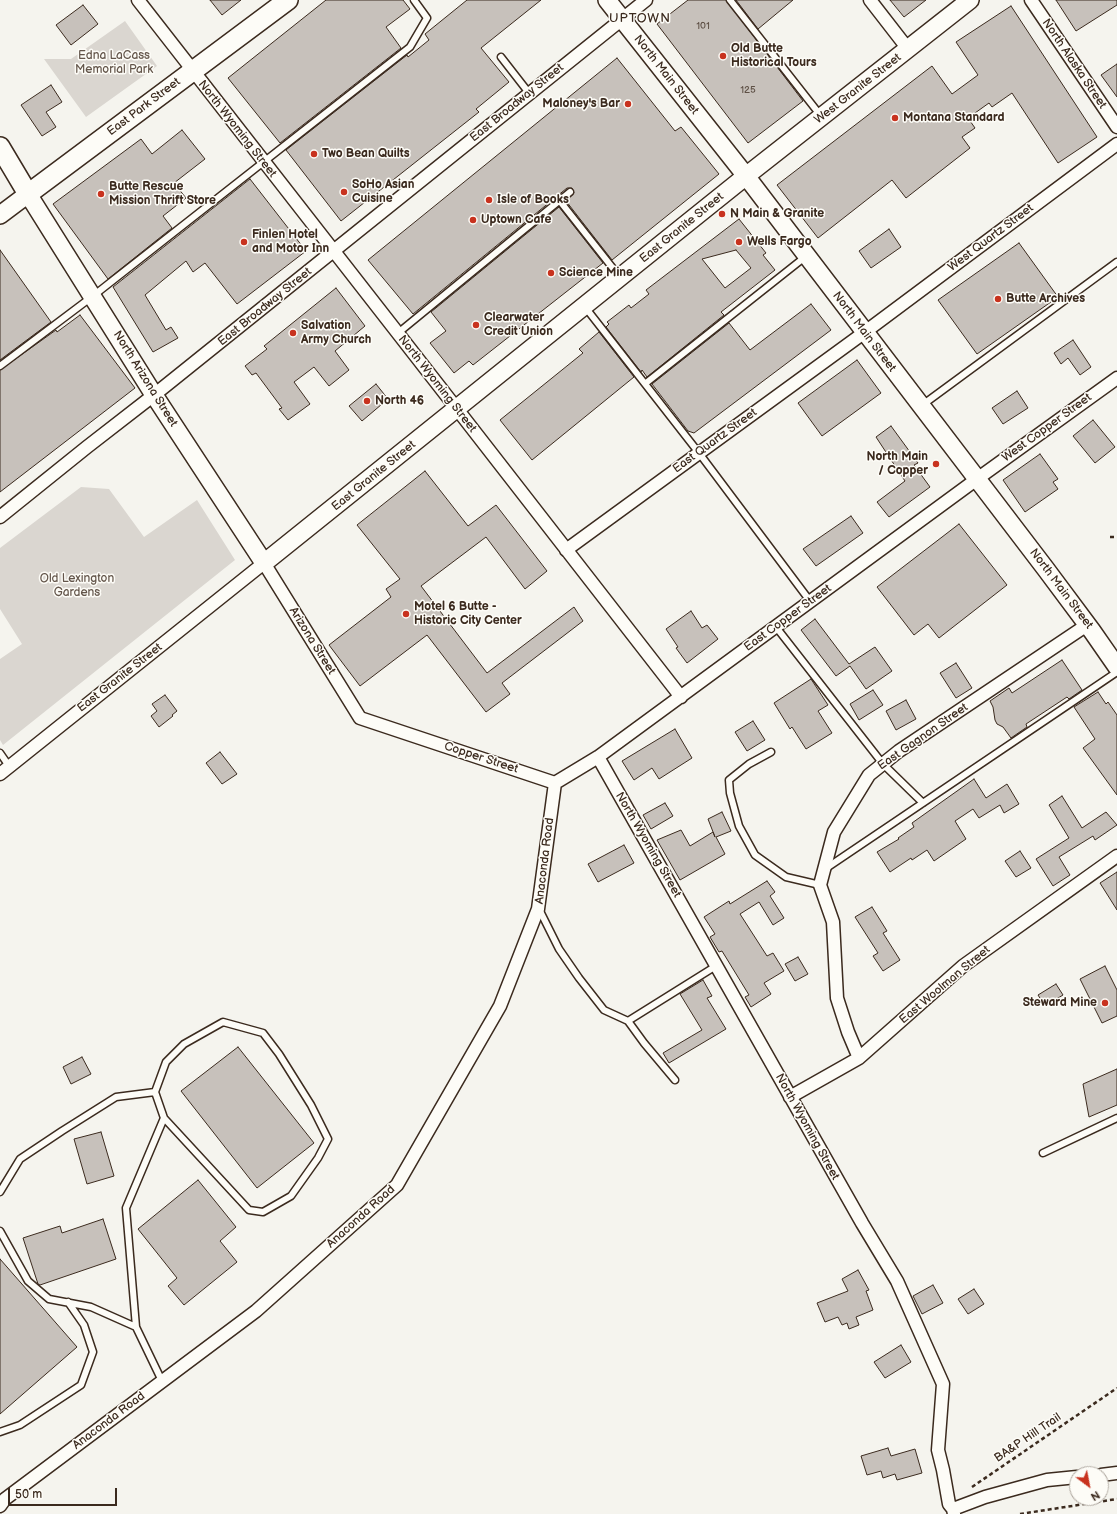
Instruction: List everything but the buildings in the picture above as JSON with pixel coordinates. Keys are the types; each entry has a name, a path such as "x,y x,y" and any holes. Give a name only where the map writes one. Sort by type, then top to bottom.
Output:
{"main road":[{"name":"East Park Street","path":"28,194 288,0"},
{"path":"0,148 28,194"}],"street":[{"name":"North Wyoming Street","path":"138,0 192,72 334,251 681,697"},
{"name":"North Main Street","path":"607,0 746,176 1088,625 1117,667"},
{"name":"East Broadway Street","path":"0,517 646,0"},
{"path":"870,0 908,49"},
{"name":"West Granite Street","path":"746,176 970,0"},
{"name":"North Alaska Street","path":"1032,0 1117,127"},
{"name":"West Quartz Street","path":"865,332 1117,144"},
{"name":"East Granite Street","path":"5,770 746,176"},
{"name":"East Park Street","path":"0,215 28,194"},
{"name":"North Arizona Street","path":"28,194 154,395 264,563"},
{"name":"East Quartz Street","path":"566,550 865,332"},
{"name":"West Copper Street","path":"977,479 1117,378"},
{"name":"East Copper Street","path":"598,758 977,479"},
{"name":"Arizona Street","path":"264,563 360,718"},
{"name":"East Gagnon Street","path":"820,885 834,832 869,775 899,751 1088,625"},
{"name":"Copper Street","path":"360,718 555,783"},
{"name":"North Wyoming Street","path":"598,758 896,1281 943,1384 938,1450 950,1510"},
{"path":"555,783 598,758"},
{"name":"Anaconda Road","path":"0,1506 5,1499 256,1311 397,1185 500,1006 538,909 555,783"},
{"name":"East Woolman Street","path":"790,1096 859,1058 963,966 1117,856"},
{"path":"820,885 833,922 837,998 848,1032 859,1058"},
{"path":"950,1510 985,1497 1047,1480 1069,1478"}],"lane":[{"path":"0,366 92,296 410,47 427,18 414,0"},
{"path":"730,0 822,117"},
{"path":"501,57 529,93"},
{"path":"398,333 570,192"},
{"path":"559,200 620,278"},
{"path":"646,383 806,256"},
{"path":"921,406 1117,262"},
{"path":"585,306 646,383 810,601"},
{"path":"776,627 883,764 923,803"},
{"path":"824,870 1117,672"},
{"path":"771,752 749,764 729,780 730,793 738,826 755,855 786,877 820,885"},
{"path":"0,753 5,770"},
{"path":"538,909 559,949 604,1010 628,1021 675,1080"},
{"path":"628,1021 716,966"},
{"path":"223,1022 263,1033 279,1054 311,1105 328,1139 318,1158 291,1196 263,1212 249,1210 164,1118 155,1092 166,1062 184,1044 223,1022"},
{"path":"0,1192 20,1159 62,1131 116,1097 155,1092"},
{"path":"162,1381 136,1327 126,1208 164,1118"},
{"path":"1043,1153 1117,1118"},
{"path":"0,1231 28,1281 49,1299 91,1307 136,1327"},
{"path":"0,1432 20,1426 81,1385 93,1352 84,1325 68,1302"}],"path":[{"path":"1110,537 1117,537"},
{"name":"BA&P Hill Trail","path":"950,1510 993,1472 1050,1435 1117,1388"},
{"path":"1020,1514 1117,1499"}],"green space":[{"name":"Edna LaCass Memorial Park","path":"125,21 157,66 86,117 44,59 71,59"},
{"name":"Old Lexington Gardens","path":"81,487 109,489 144,537 197,500 235,560 3,745 0,740 0,659 22,644 0,609 0,548"}],"place":[{"name":"Old Butte Historical Tours","path":"723,56"},
{"name":"Maloney's Bar","path":"628,104"},
{"name":"Montana Standard","path":"895,118"},
{"name":"Two Bean Quilts","path":"314,154"},
{"name":"SoHo Asian Cuisine","path":"344,192"},
{"name":"Butte Rescue Mission Thrift Store","path":"101,194"},
{"name":"Isle of Books","path":"489,200"},
{"name":"N Main & Granite","path":"722,214"},
{"name":"Uptown Cafe","path":"473,220"},
{"name":"Finlen Hotel and Motor Inn","path":"244,242"},
{"name":"Wells Fargo","path":"739,242"},
{"name":"Science Mine","path":"551,273"},
{"name":"Butte Archives","path":"998,299"},
{"name":"Clearwater Credit Union","path":"476,325"},
{"name":"Salvation Army Church","path":"293,333"},
{"name":"North 46","path":"367,401"},
{"name":"North Main / Copper","path":"936,464"},
{"name":"Motel 6 Butte - Historic City Center","path":"406,614"},
{"name":"Steward Mine","path":"1105,1003"}],"district":[{"name":"UPTOWN","path":"640,19"}]}
